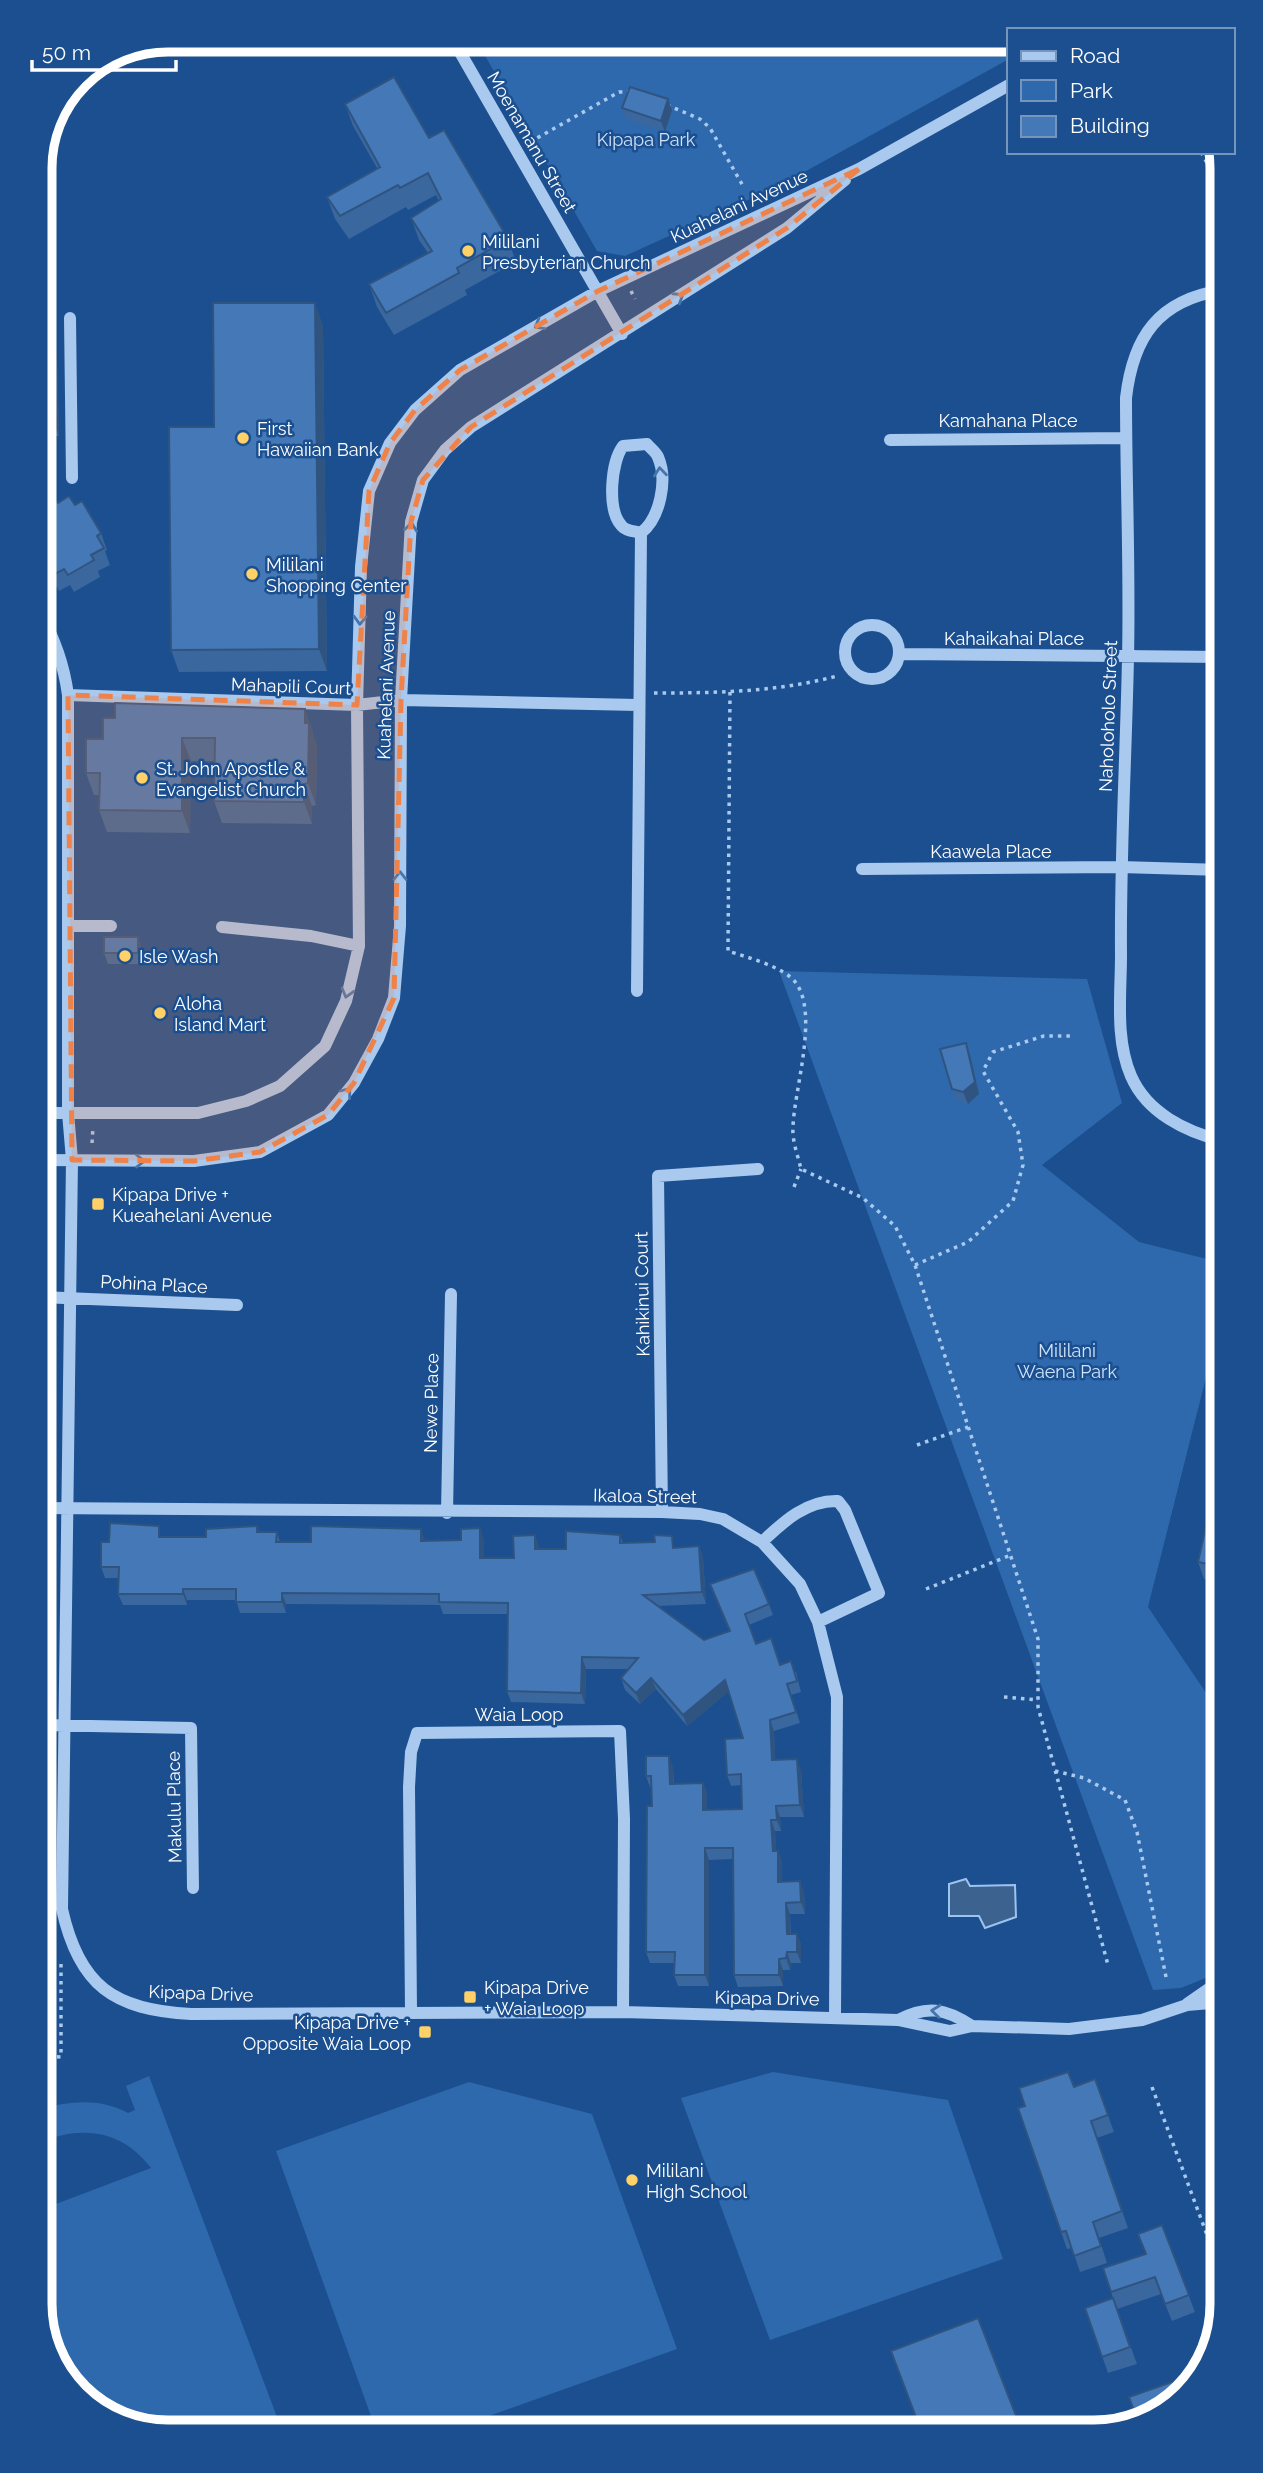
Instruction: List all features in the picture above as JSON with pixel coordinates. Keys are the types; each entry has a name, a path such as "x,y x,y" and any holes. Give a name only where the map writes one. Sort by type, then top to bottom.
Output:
{"street":[{"name":"Moenamanu Street","path":"460,52 622,334"},
{"name":"Kuahelani Avenue","path":"53,1112 198,1113 246,1101 280,1086 325,1046 346,1001 359,946 357,705 361,567 369,491 390,443 415,410 460,370 598,291 859,169 1007,86"},
{"name":"Kuahelani Avenue","path":"53,1160 194,1161 260,1152 328,1115 354,1083 378,1039 394,998 400,926 401,700 411,522 423,480 445,450 471,427 787,228 859,169"},
{"name":"Naholoholo Street","path":"1210,293 1193,297 1155,321 1138,342 1128,376 1128,656 1120,867 1121,1045 1132,1078 1151,1104 1171,1121 1193,1133 1210,1138"},
{"path":"70,318 72,478"},
{"name":"Kamahana Place","path":"890,440 1126,438"},
{"path":"637,991 641,533 660,508 661,486 658,456 647,444 623,446 616,455 613,471 613,499 618,521 623,529 641,533"},
{"path":"878,626 893,635 899,654 890,673 876,679 856,674 845,656 846,644 855,631 878,626"},
{"name":"Kipapa Drive","path":"53,639 68,695 68,1113 72,1160 62,1909 69,1940 84,1970 126,2004 151,2012 624,2012 835,2017 898,2020 950,2031 972,2026 1069,2029 1142,2020 1187,2005 1210,2004"},
{"name":"Kahaikahai Place","path":"899,654 1210,657"},
{"name":"Mahapili Court","path":"68,695 357,705 401,700 638,705"},
{"name":"Kaawela Place","path":"862,869 1120,867 1210,870"},
{"path":"68,926 111,926"},
{"path":"222,927 311,936 359,946"},
{"name":"Kahikinui Court","path":"662,1512 658,1176 758,1169"},
{"name":"Newe Place","path":"447,1513 451,1294"},
{"name":"Pohina Place","path":"52,1297 237,1305"},
{"path":"762,1542 787,1518 825,1500 838,1501 845,1510 879,1593 818,1622"},
{"name":"Ikaloa Street","path":"52,1508 447,1513 662,1512 700,1514 723,1519 762,1542 800,1584 818,1622 827,1649 837,1709 835,2017"},
{"path":"52,1726 64,1726"},
{"name":"Makulu Place","path":"64,1726 191,1728 193,1888"},
{"name":"Waia Loop","path":"411,2011 409,1787 411,1752 417,1732 620,1731 624,1819 624,2012"},
{"name":"Kipapa Drive","path":"1187,2005 1210,1988"}],"path":[{"path":"530,142 619,92 641,93"},
{"path":"664,104 700,120 710,128 743,186"},
{"path":"652,693 730,692 796,687 838,676"},
{"path":"730,692 728,951 772,966 796,983 805,1011 803,1059 792,1130 801,1169 794,1187"},
{"path":"915,1265 968,1242 1013,1201 1023,1165 1018,1132 983,1071 993,1052 1044,1036 1070,1036"},
{"path":"92,1143 93,1125"},
{"path":"801,1169 863,1198 895,1226 915,1265 1038,1639 1038,1700 1108,1965"},
{"path":"916,1445 968,1427"},
{"path":"926,1589 1011,1555"},
{"path":"1004,1697 1038,1700"},
{"path":"1055,1771 1084,1779 1125,1800 1137,1832 1166,1977"},
{"path":"52,2057 61,2057 62,1950"},
{"path":"1152,2087 1210,2243"}],"highlighted area":[{"path":"859,169 787,228 471,427 423,480 411,522 401,700 394,998 354,1083 328,1115 260,1152 194,1161 72,1160 68,695 357,705 369,491 390,443 415,410 460,370 598,291"}],"green space":[{"name":"Kipapa Park","path":"483,52 1007,53 1007,60 779,186 625,256 597,251"},
{"name":"Mililani Waena Park","path":"779,971 1087,979 1122,1103 1042,1165 1139,1242 1210,1260 1210,1361 1148,1607 1210,1699 1210,1976 1181,1988 1153,1990"},
{"path":"773,2072 948,2100 1003,2259 770,2340 681,2098"},
{"path":"149,2076 278,2420 161,2420 131,2414 117,2409 92,2392 76,2375 61,2349 52,2305 52,2205 151,2168 140,2155 127,2146 101,2134 71,2134 52,2138 52,2106 85,2102 107,2105 128,2113 135,2110 126,2086"},
{"path":"469,2082 592,2114 677,2349 478,2420 372,2420 276,2151"}],"shaded area":[{"path":"966,1879 970,1886 1015,1885 1016,1917 985,1928 979,1916 949,1916 949,1884"}],"building":[{"path":"394,77 429,138 444,130 508,239 457,268 459,273 386,313 369,284 432,251 411,218 441,199 428,173 400,188 398,185 340,216 327,197 380,167 345,104"},
{"path":"630,87 668,99 661,121 622,108"},
{"name":"Mililani Shopping Center","path":"213,303 315,303 319,649 171,650 169,427 214,427"},
{"path":"53,496 58,503 69,496 75,505 82,501 101,533 97,536 104,548 91,555 94,560 68,575 64,569 53,575"},
{"name":"St. John Apostle & Evangelist Church","path":"115,703 305,709 305,723 309,723 308,783 304,784 304,802 214,801 215,738 182,738 182,811 99,810 100,773 86,773 86,739 103,739 103,718 115,718"},
{"path":"104,937 138,937 138,953 104,953"},
{"path":"966,1043 975,1082 963,1092 952,1089 940,1049"},
{"path":"1210,1509 1210,1564 1198,1562"},
{"path":"110,1523 159,1526 159,1537 206,1537 206,1529 257,1526 257,1532 277,1532 276,1542 311,1542 311,1526 421,1529 421,1541 461,1540 461,1529 480,1528 480,1558 514,1558 513,1536 535,1535 535,1549 566,1549 566,1531 620,1535 620,1543 655,1542 654,1535 672,1536 673,1548 699,1546 702,1592 643,1595 704,1640 730,1631 710,1584 754,1569 769,1604 745,1614 756,1644 771,1638 780,1665 791,1661 797,1681 787,1684 796,1712 770,1720 772,1760 797,1759 800,1805 776,1806 777,1820 771,1820 773,1851 778,1851 778,1882 800,1881 801,1902 786,1903 787,1934 797,1934 797,1952 787,1952 786,1958 779,1959 779,1975 734,1975 733,1848 705,1848 705,1975 674,1975 675,1952 646,1952 647,1806 652,1806 651,1776 646,1776 646,1756 669,1756 670,1784 703,1783 703,1810 742,1809 741,1774 727,1775 725,1739 743,1738 725,1680 683,1715 651,1678 636,1693 621,1678 638,1658 582,1657 581,1693 507,1691 508,1603 439,1602 439,1594 282,1593 282,1602 236,1602 236,1589 183,1589 183,1594 118,1594 119,1567 101,1567 101,1542 109,1542"},
{"path":"1068,2072 1074,2087 1095,2079 1108,2115 1091,2121 1122,2211 1093,2222 1101,2246 1074,2256 1066,2231 1061,2232 1018,2108 1025,2106 1019,2088"},
{"path":"1162,2225 1189,2295 1165,2304 1155,2277 1111,2292 1103,2268 1146,2254 1138,2234"},
{"path":"1113,2298 1130,2347 1102,2357 1085,2308"},
{"path":"978,2318 1018,2420 917,2420 891,2351"},
{"path":"1185,2377 1171,2392 1139,2412 1135,2413 1129,2397"}],"place":[{"name":"Mililani Presbyterian Church","path":"468,251"},
{"name":"First Hawaiian Bank","path":"243,438"},
{"name":"Mililani Shopping Center","path":"252,574"},
{"name":"St. John Apostle & Evangelist Church","path":"142,778"},
{"name":"Isle Wash","path":"125,956"},
{"name":"Aloha Island Mart","path":"160,1013"},
{"name":"Kipapa Drive + Kueahelani Avenue","path":"98,1204"},
{"name":"Kipapa Drive + Waia Loop","path":"470,1997"},
{"name":"Kipapa Drive + Opposite Waia Loop","path":"425,2032"},
{"name":"Mililani High School","path":"632,2180"}]}
